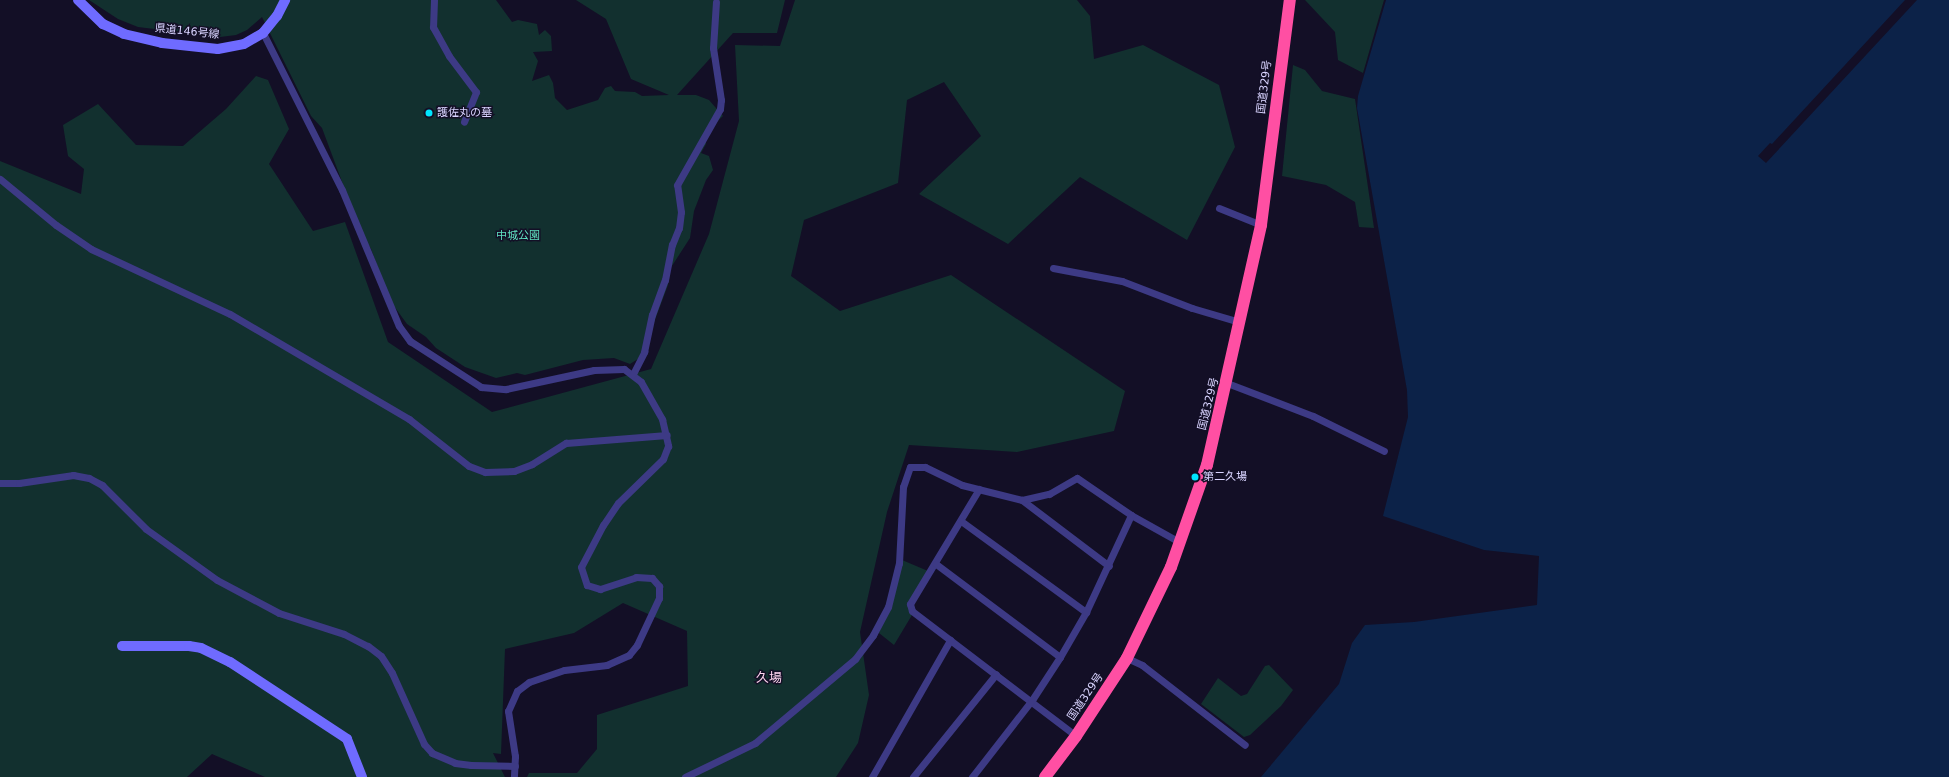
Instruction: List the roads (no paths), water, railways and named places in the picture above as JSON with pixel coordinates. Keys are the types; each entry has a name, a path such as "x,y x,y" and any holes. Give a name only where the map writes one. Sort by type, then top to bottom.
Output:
{"highway":[{"name":"国道329号","path":"1045,777 1076,736 1127,658 1180,543 1207,465 1227,383 1261,224 1290,0"}],"street":[{"name":"県道146号線","path":"78,0 93,16 114,30 134,38 162,43 228,48 244,44 263,33 277,16 285,0"},
{"path":"434,0 433,27 449,56 476,92 464,122"},
{"path":"634,374 644,352 652,315 665,280 672,245 679,228 681,212 677,185 720,109 721,100 713,48 716,2"},
{"path":"263,33 342,190 399,326 410,341 481,387 506,389 609,368 624,369 634,374 651,398 667,435 668,446 662,458 618,503 592,543 581,568 587,585 600,589 636,577 652,578 659,586 659,598 637,645 629,655 607,665 564,670 529,682 517,691 508,711 515,766 514,777"},
{"path":"0,178 56,225 91,249 237,318 402,415 469,466 485,472 514,471 532,464 566,443 667,435"},
{"path":"1218,208 1261,224"},
{"path":"1053,268 1122,281 1192,308 1240,322"},
{"path":"1227,383 1313,416 1384,451"},
{"path":"685,777 755,743 855,659 873,635 888,607 899,562 903,487 910,467 925,467 962,485 1022,500 1109,566"},
{"path":"0,483 19,483 73,475 89,478 102,485 146,529 217,580 279,613 344,634 368,646 381,656 392,673 424,744 432,753 455,763 515,766"},
{"path":"1022,500 1048,494 1076,478 1130,515 1180,543"},
{"path":"979,489 936,564 910,604 912,611 1032,700 1076,736"},
{"path":"972,777 1032,700 1060,657 1086,612 1109,566 1130,515"},
{"path":"961,521 1086,612"},
{"path":"936,564 1060,657"},
{"path":"872,777 950,640"},
{"path":"122,646 189,646 201,648 230,662 347,739 362,777"},
{"path":"1127,658 1142,665 1245,746"},
{"path":"914,777 996,674"}],"water":[{"path":"1386,0 1905,0 1772,144 1770,143 1758,156 1766,163 1917,0 1949,0 1949,777 1261,777 1339,684 1352,643 1365,625 1414,622 1537,605 1539,556 1484,550 1383,516 1408,417 1407,390 1357,108 1358,96"}],"place":[{"name":"護佐丸の墓","path":"429,113"},
{"name":"第二久場","path":"1195,477"}],"district":[{"name":"久場","path":"769,678"}],"park label":[{"name":"中城公園","path":"518,236"}]}
